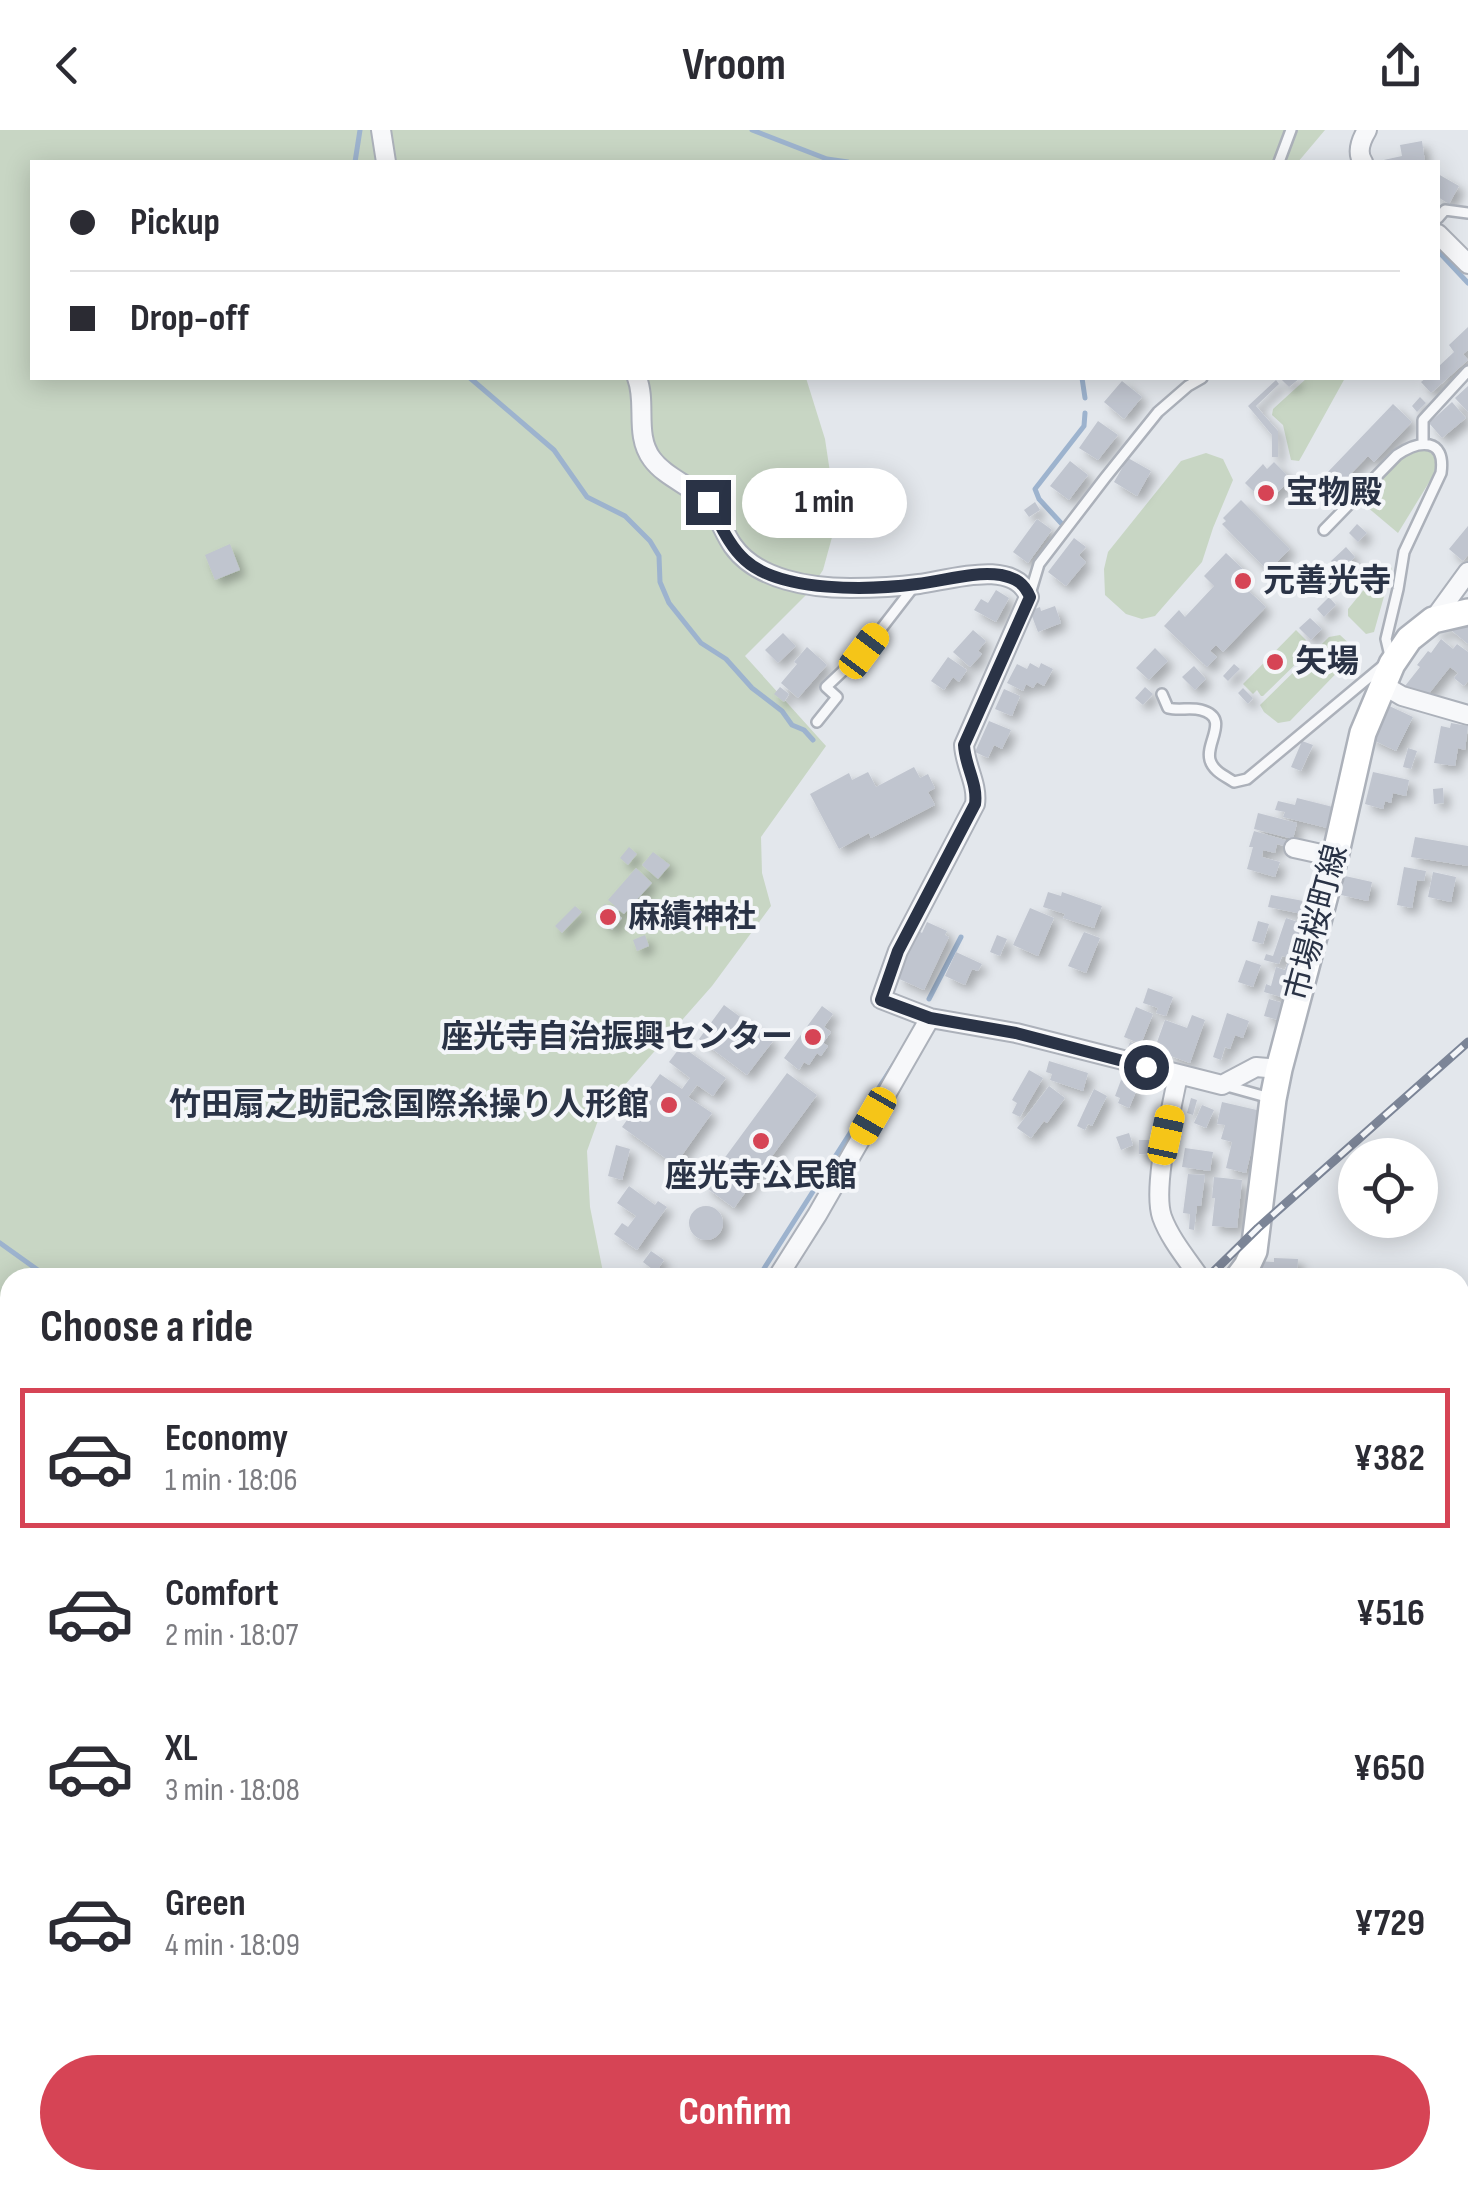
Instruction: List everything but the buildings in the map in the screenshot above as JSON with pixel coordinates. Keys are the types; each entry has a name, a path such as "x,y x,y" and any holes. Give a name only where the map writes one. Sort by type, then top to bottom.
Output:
{"main road":[{"path":"1433,620 1468,612"},
{"name":"市場桜町線","path":"1246,1268 1254,1251 1279,1069 1335,858 1362,733 1388,674 1410,640 1433,620"}],"street":[{"path":"381,130 386,160"},
{"path":"1362,160 1360,140 1367,130"},
{"path":"1440,236 1468,264"},
{"path":"639,380 644,442 651,458 708,502 732,545 747,562 808,585 851,588 1002,575 1025,585 1030,597 964,745 964,757 977,792 975,804 898,951 881,1000 930,1018 1016,1033 1222,1085 1256,1068 1279,1069"},
{"path":"1433,620 1468,572"},
{"path":"1388,674 1402,696 1468,715"},
{"path":"1294,848 1335,858"},
{"path":"783,1268 930,1018"},
{"path":"1178,1076 1166,1135 1161,1215 1193,1268"}],"lane":[{"path":"1280,160 1291,130"},
{"path":"1440,216 1445,210 1468,213"},
{"path":"1422,443 1422,420 1468,371"},
{"path":"1030,597 1039,564 1105,478 1158,412 1198,380"},
{"path":"1324,530 1397,455 1422,443 1437,451 1442,466 1404,552 1386,638 1388,674"},
{"path":"818,722 837,697 826,687 864,651 915,584"},
{"path":"1162,694 1168,708 1195,708 1214,718 1210,762 1216,771 1234,782 1247,779 1382,664 1388,674"},
{"path":"1222,1085 1273,1099"}],"green space":[{"path":"0,130 1325,130 1300,160 30,160 30,380 807,380 825,439 837,519 823,570 807,594 745,656 826,746 761,837 762,873 771,906 712,986 601,1112 587,1151 590,1207 602,1268 0,1268"},
{"path":"1305,380 1344,380 1299,461 1291,460 1283,425 1272,415 1273,409"},
{"path":"1421,447 1433,456 1436,471 1398,533 1360,501 1409,452"},
{"path":"1206,453 1223,459 1233,480 1202,562 1155,616 1142,619 1126,614 1105,595 1108,552 1181,461"},
{"path":"1384,565 1392,568 1374,632 1366,634 1348,616 1348,609"},
{"name":"矢場","path":"1296,630 1306,640 1309,651 1263,696 1257,690 1253,694 1243,684"},
{"path":"1340,635 1355,654 1290,721 1278,723 1264,712 1260,705 1329,637"}],"waterway":[{"path":"355,160 360,130"},
{"path":"752,130 834,160"},
{"path":"1440,253 1468,283"},
{"path":"472,380 554,450 587,497 625,516 650,541 659,556 660,582 669,603 701,643 726,659 752,688 813,740"},
{"path":"1082,380 1085,398"},
{"path":"1061,523 1035,489 1084,426 1085,413"},
{"path":"929,999 961,937"},
{"path":"764,1268 894,1064"},
{"path":"0,1243 35,1268"}],"railway":[{"path":"1217,1268 1468,1042"}],"place":[{"name":"宝物殿","path":"1266,493"},
{"name":"元善光寺","path":"1243,581"},
{"name":"矢場","path":"1275,662"},
{"name":"麻績神社","path":"608,917"},
{"name":"座光寺自治振興センター","path":"813,1037"},
{"name":"竹田扇之助記念国際糸操り人形館","path":"669,1105"},
{"name":"座光寺公民館","path":"761,1141"}],"route":[{"path":"708,502 732,545 747,562 798,583 851,588 982,574 1002,575 1025,585 1030,597 966,736 964,757 977,792 975,804 898,951 881,1000 930,1018 1016,1033 1146,1067"}]}
